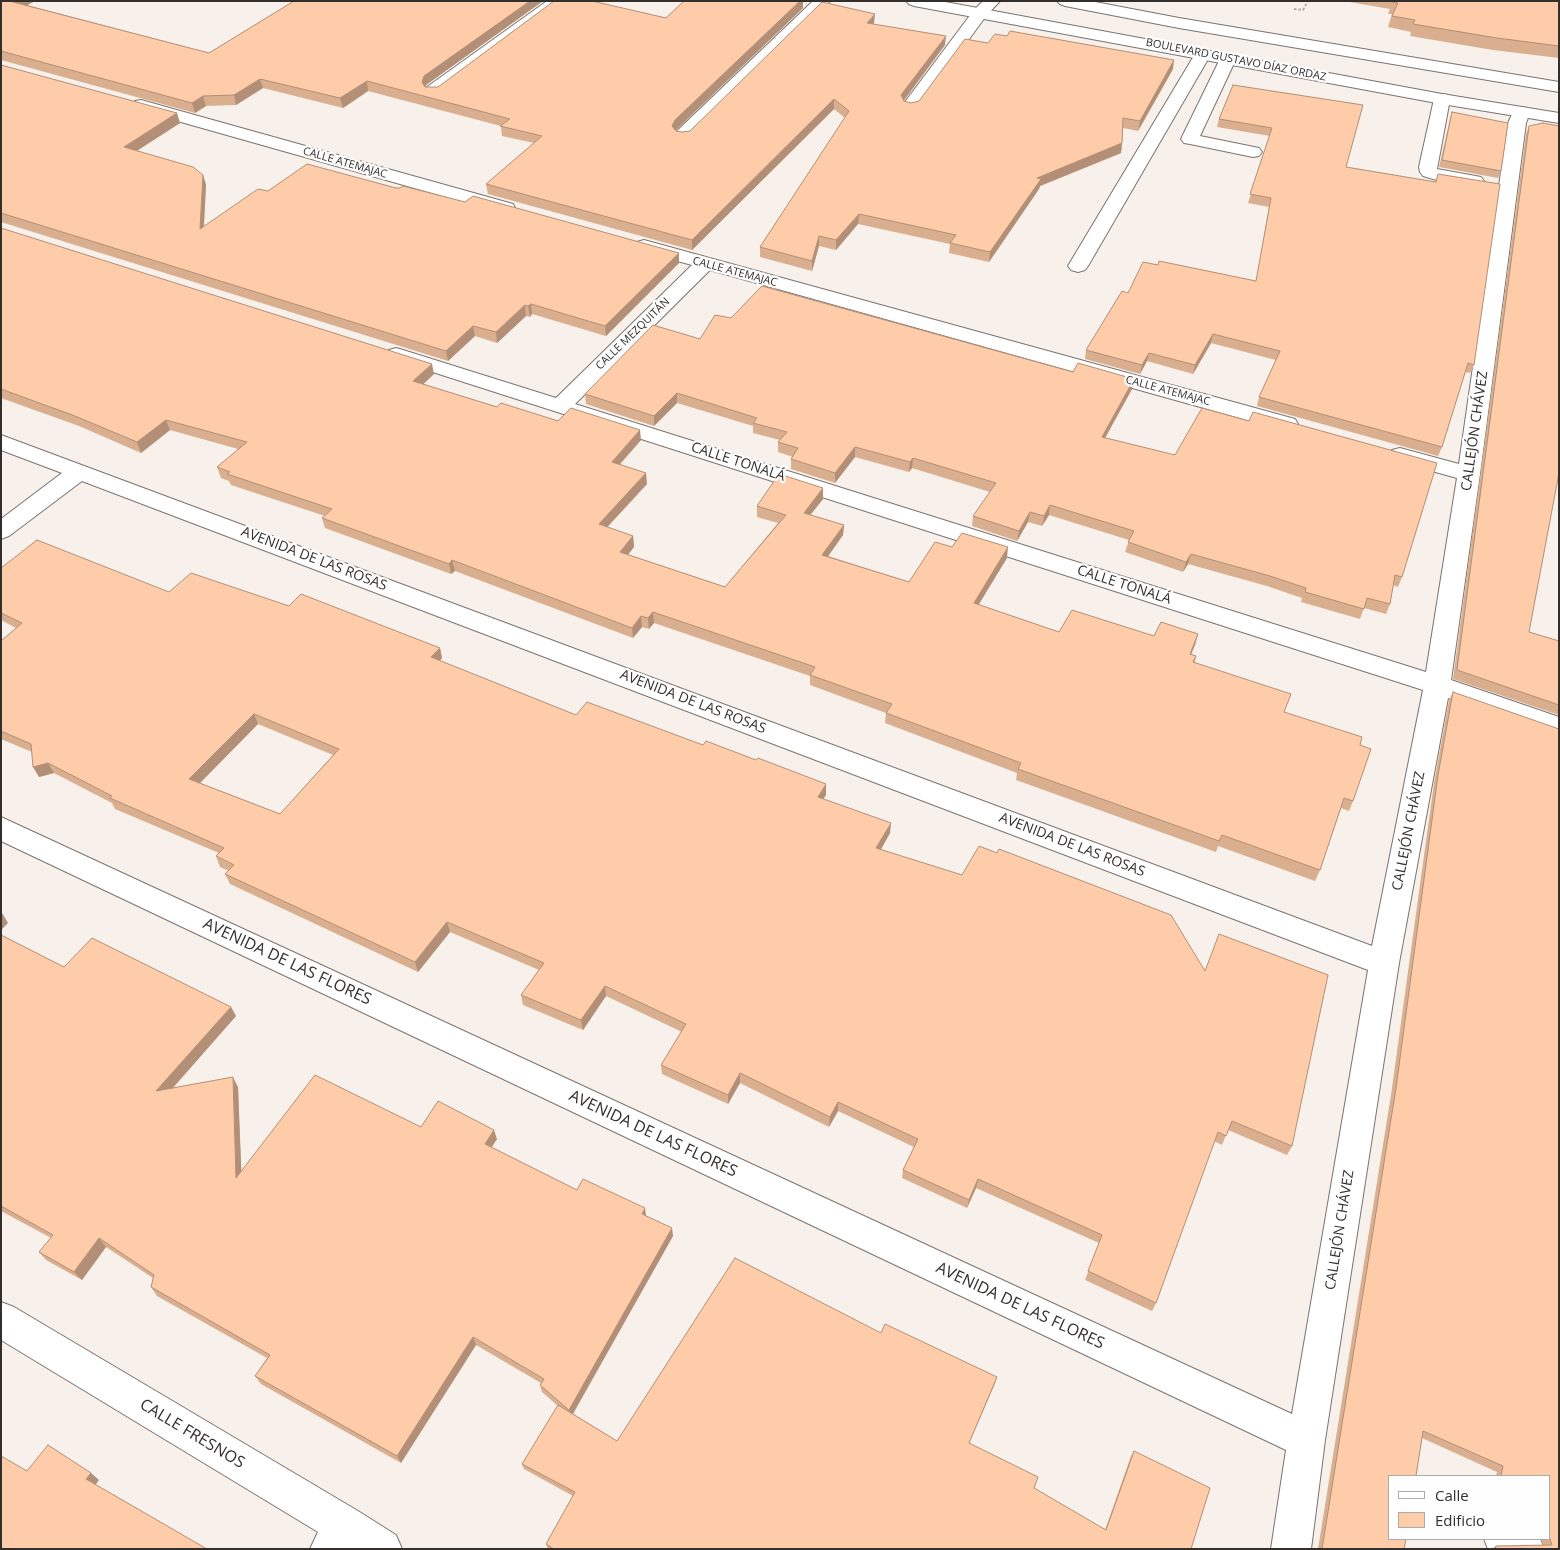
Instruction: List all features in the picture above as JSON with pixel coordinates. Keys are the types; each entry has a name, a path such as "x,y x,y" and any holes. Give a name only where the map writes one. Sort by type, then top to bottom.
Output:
{"street":[{"path":"433,90 557,1"},
{"path":"683,135 822,1"},
{"name":"BOULEVARD GUSTAVO DÍAZ ORDAZ","path":"914,1 986,7 1228,59 1442,99 1559,118"},
{"name":"BOULEVARD GUSTAVO DÍAZ ORDAZ","path":"1065,1 1189,25 1559,87"},
{"path":"911,106 986,7"},
{"path":"1078,266 1203,54"},
{"path":"1228,59 1190,138 1253,152"},
{"path":"1442,99 1428,167 1429,172 1440,176 1508,187"},
{"name":"CALLE ATEMAJAC","path":"125,101 524,213"},
{"name":"CALLEJÓN CHÁVEZ","path":"1291,1549 1306,1440 1384,963 1437,684 1469,474 1517,123 1521,112"},
{"name":"CALLE ATEMAJAC","path":"629,242 1306,430"},
{"name":"CALLE MEZQUITÁN","path":"561,405 705,264"},
{"name":"CALLE TONALÁ","path":"381,349 1437,684 1559,727"},
{"name":"AVENIDA DE LAS ROSAS","path":"1,442 1384,963"},
{"path":"1383,450 1469,474"},
{"path":"1,532 80,471"},
{"name":"AVENIDA DE LAS FLORES","path":"1,828 1306,1440"},
{"name":"CALLE FRESNOS","path":"1,1320 337,1537 382,1549"},
{"path":"1506,1540 1524,1549"}],"path":[{"path":"1293,9 1303,10 1308,1"}],"building":[{"path":"1,1 14,1 209,53 294,1 530,1 424,76 422,82 425,87 438,87 554,1 592,1 666,18 684,1 800,1 675,120 672,126 676,131 682,132 690,131 822,2 875,14 867,23 946,36 901,95 904,101 911,103 919,101 965,39 988,43 995,34 1007,36 1010,31 1174,60 1140,121 1123,118 1122,143 1037,178 1041,179 990,252 950,243 956,235 859,214 836,240 819,236 812,261 760,247 849,111 834,99 692,240 486,184 542,136 500,126 510,119 367,81 340,98 260,79 234,95 203,96 192,103 1,51"},
{"path":"1392,1 1559,1 1559,46 1413,24 1415,20 1392,16 1398,3"},
{"path":"1,65 177,113 124,147 193,167 203,175 200,229 258,189 268,191 307,164 396,188 403,186 465,202 473,196 679,253 605,326 531,304 525,305 496,332 473,326 446,351 1,213"},
{"path":"1233,85 1363,105 1346,167 1436,182 1438,174 1500,184 1474,365 1468,363 1442,447 1259,397 1280,351 1213,334 1195,365 1149,353 1142,365 1086,350 1122,291 1128,293 1143,262 1158,265 1159,261 1256,281 1271,198 1250,194 1272,128 1219,119"},
{"path":"1452,112 1508,123 1501,171 1442,160"},
{"path":"1543,123 1559,126 1559,473 1529,632 1559,641 1559,705 1457,670 1529,126"},
{"path":"1,228 432,364 413,381 497,407 501,403 558,421 571,408 640,430 612,462 646,473 599,524 633,536 620,552 725,587 786,515 757,506 779,474 823,488 804,513 844,525 822,555 909,582 935,542 952,547 962,533 1008,547 974,603 1059,632 1072,610 1154,636 1161,622 1198,634 1190,654 1196,656 1193,662 1291,694 1284,712 1362,737 1360,745 1371,749 1353,801 1344,798 1320,870 1222,835 1219,841 1018,769 1021,763 886,713 892,704 810,675 815,667 653,612 648,618 641,616 632,628 452,560 449,564 322,518 332,509 227,474 230,472 217,467 247,442 166,420 137,442 75,416 1,389"},
{"path":"762,286 1073,372 1078,363 1134,379 1102,437 1175,455 1202,408 1249,421 1253,412 1437,463 1402,577 1395,575 1390,604 1367,598 1364,609 1305,592 1306,588 1270,576 1191,554 1186,562 1128,542 1134,531 1050,505 1044,516 1030,512 1019,531 973,516 996,483 913,458 910,462 855,447 835,473 791,459 798,448 778,442 787,432 753,423 757,418 677,393 654,416 585,394 653,325 700,339 715,315 731,318"},
{"path":"37,540 169,592 191,573 289,606 301,594 440,648 431,657 576,715 587,702 703,745 706,741 756,760 758,758 826,784 818,797 891,823 876,848 962,875 979,846 997,853 999,849 1171,915 1205,971 1219,934 1328,975 1292,1146 1232,1121 1226,1136 1218,1132 1156,1303 1088,1271 1102,1235 978,1179 969,1200 903,1170 918,1139 838,1102 830,1117 740,1073 728,1095 661,1065 686,1024 605,986 581,1020 521,995 544,963 447,922 415,962 225,874 234,865 216,856 224,848 110,798 112,796 48,763 33,767 31,744 1,731 1,641 22,623 1,613 1,568","holes":["254,714 339,749 280,814 189,779"]},
{"path":"1453,692 1559,729 1559,1549 1495,1549 1496,1546 1552,1545 1550,1539 1550,1475 1501,1475 1503,1466 1423,1431 1416,1475 1388,1475 1388,1540 1406,1540 1404,1549 1322,1549 1396,1088 1438,775"},
{"path":"1,935 64,967 92,938 231,1007 156,1091 233,1077 236,1178 315,1075 421,1127 438,1101 494,1130 485,1144 577,1190 583,1179 645,1208 642,1214 672,1228 569,1410 540,1385 544,1379 473,1337 397,1456 255,1376 270,1355 151,1287 154,1275 99,1238 74,1272 39,1252 53,1235 1,1206"},
{"path":"735,1258 881,1333 885,1324 997,1377 969,1443 1038,1477 1034,1488 1106,1530 1134,1451 1210,1488 1191,1549 554,1549 546,1544 575,1492 522,1464 558,1405 617,1441"},
{"path":"48,1445 91,1473 86,1479 207,1549 1,1549 1,1456 27,1471"}]}
